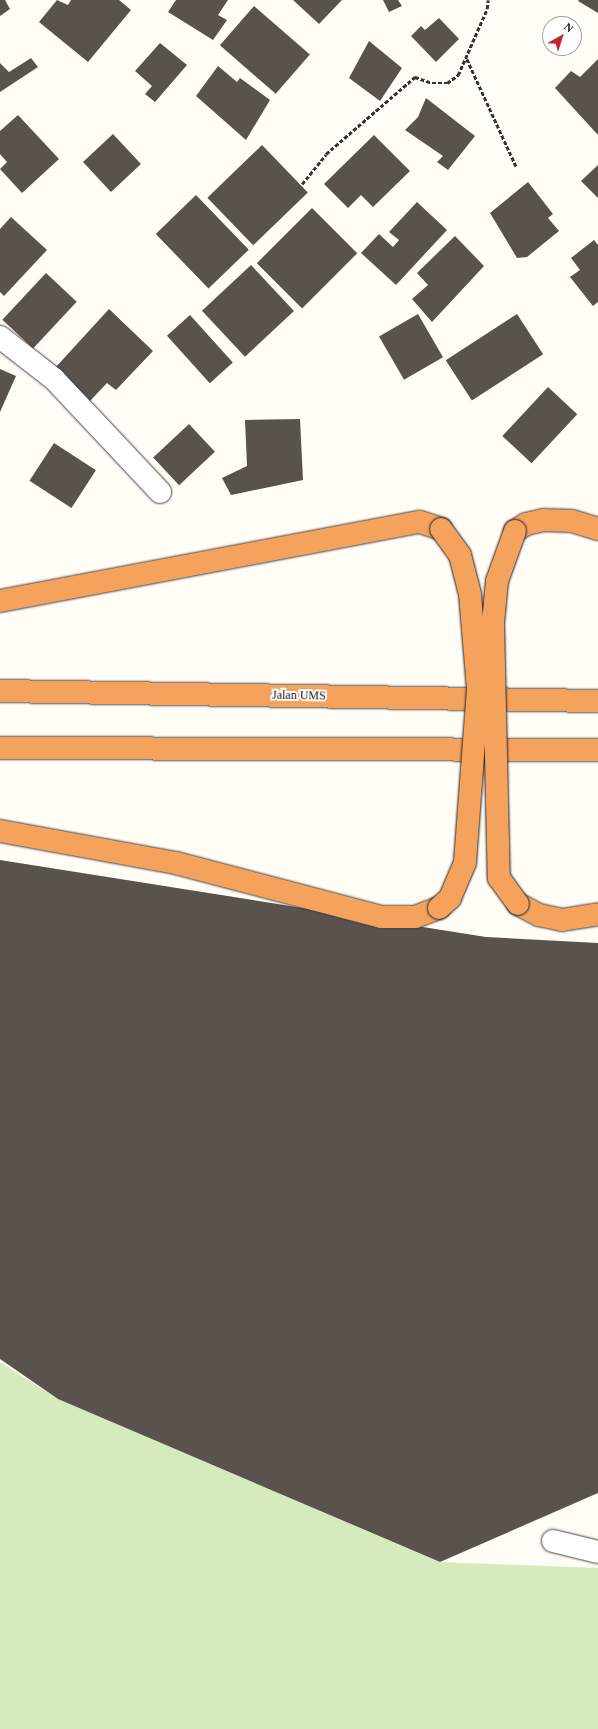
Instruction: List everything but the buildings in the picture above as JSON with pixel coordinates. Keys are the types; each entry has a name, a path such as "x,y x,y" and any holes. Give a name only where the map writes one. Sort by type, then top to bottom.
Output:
{"highway":[{"path":"598,529 572,521 543,520 526,524 516,531 497,581 493,623 499,878 518,904 539,915 562,920 598,914"},
{"path":"0,601 420,522 442,529 460,555 470,594 478,689 465,862 450,898 439,908 415,917 382,917 176,863 0,831"},
{"name":"Jalan UMS","path":"0,692 598,701"},
{"path":"0,748 598,750"}],"street":[{"path":"0,337 54,379 160,492"},
{"path":"553,1540 598,1552"}],"path":[{"path":"302,184 326,154 415,77 432,83 447,83 458,75 467,58 488,0"},
{"path":"467,58 517,168"}],"green space":[{"path":"0,1362 58,1399 439,1562 598,1568 598,1729 0,1729"}]}
